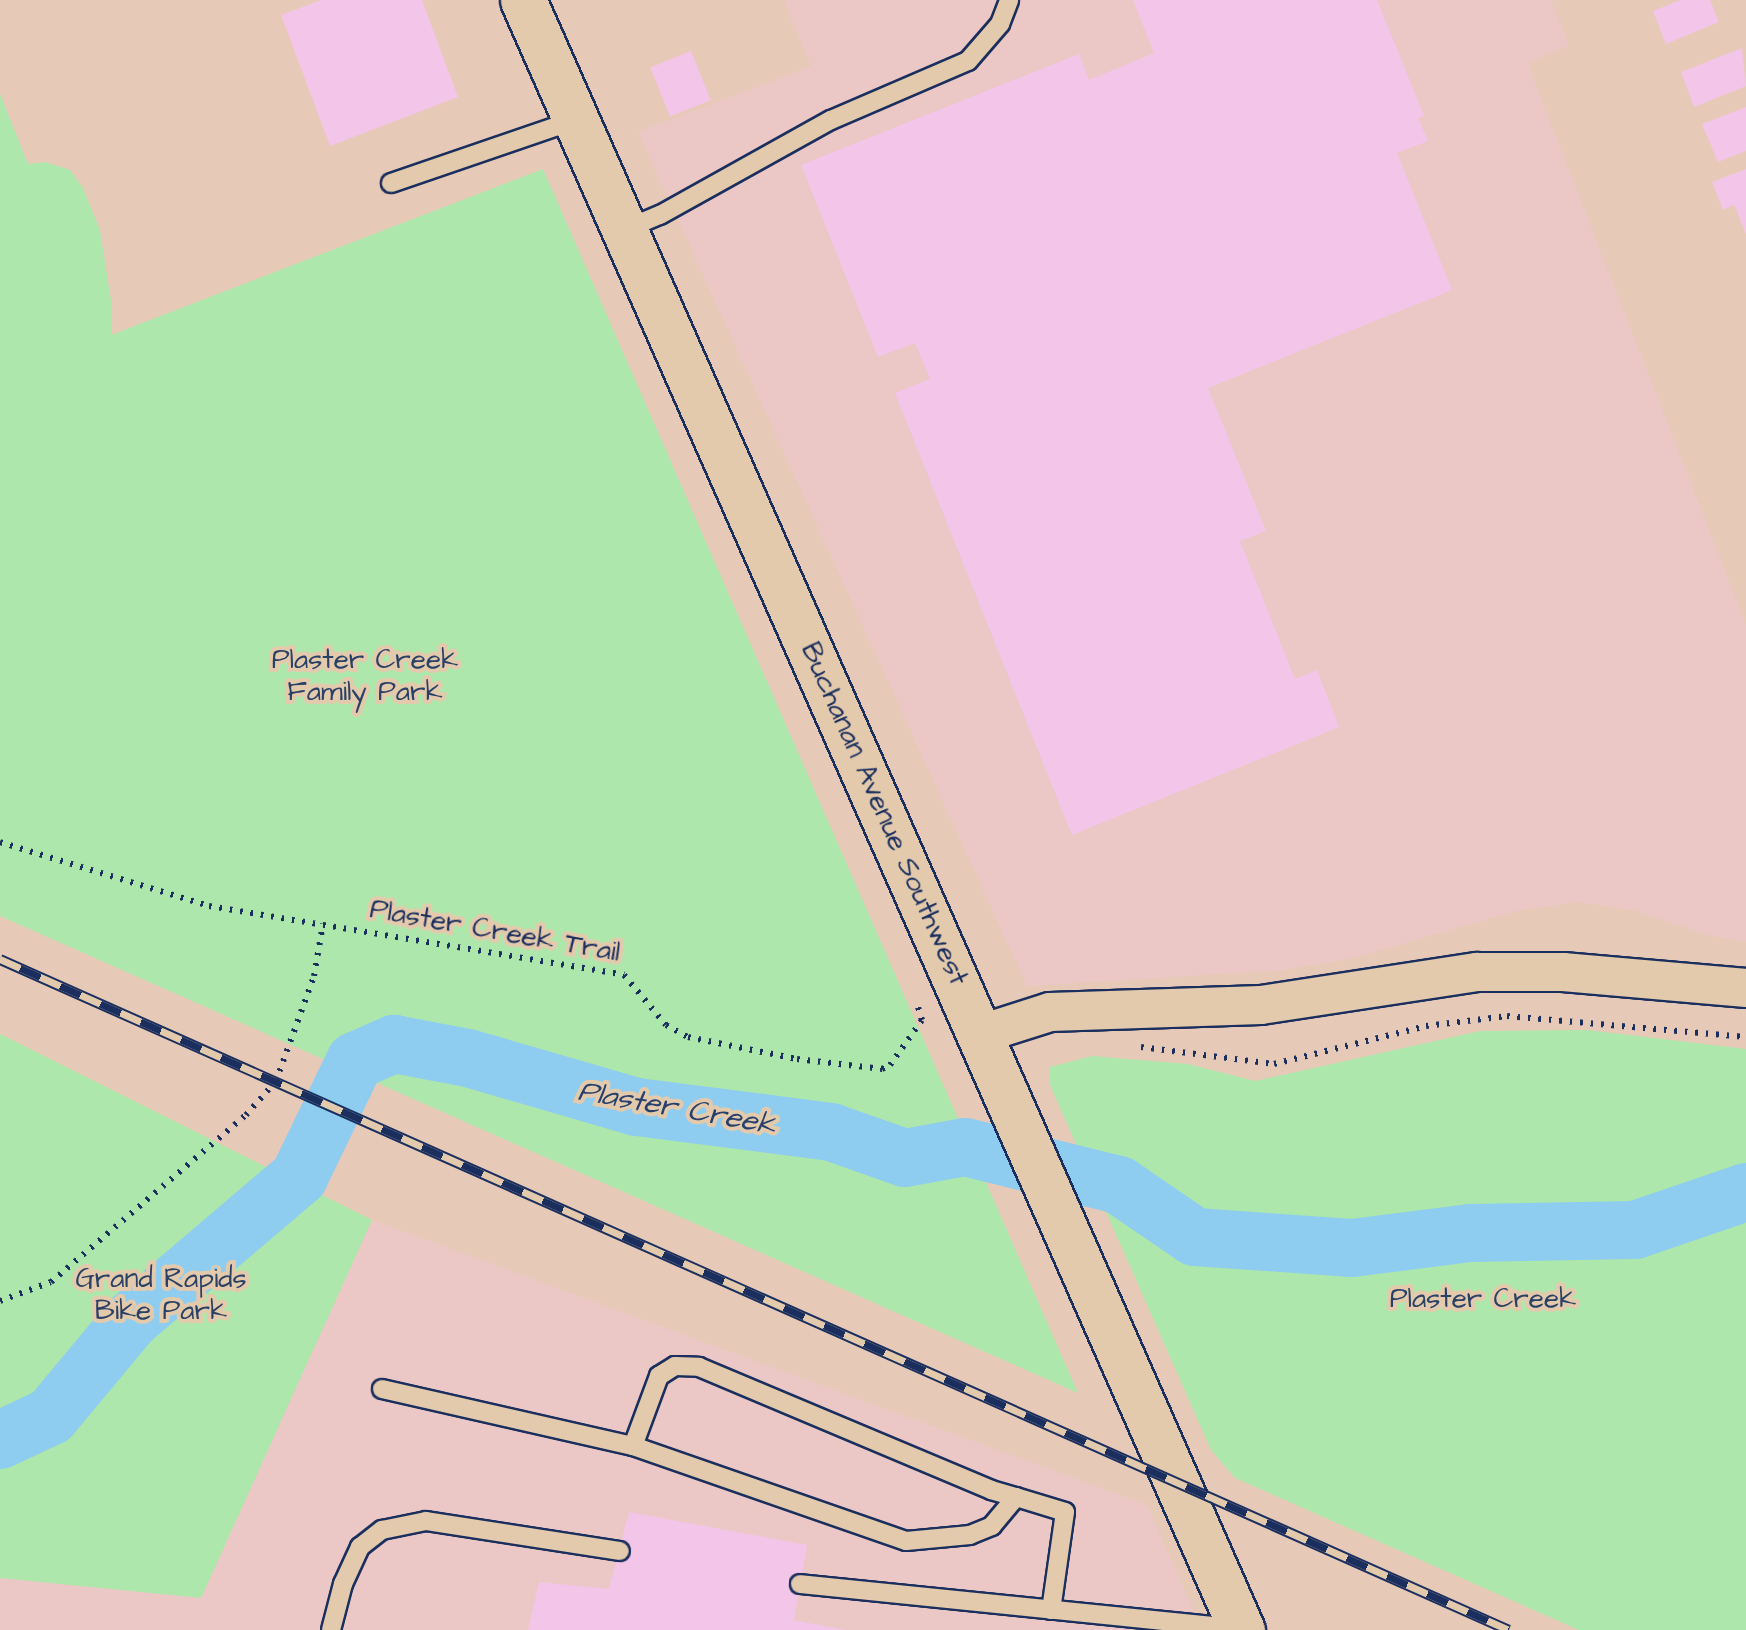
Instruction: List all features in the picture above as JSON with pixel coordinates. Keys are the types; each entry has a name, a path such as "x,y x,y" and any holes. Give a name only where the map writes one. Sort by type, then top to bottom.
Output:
{"street":[{"name":"Buchanan Avenue Southwest","path":"522,0 1050,1187 1242,1629"},
{"path":"981,1034 1033,1014 1261,1005 1477,972 1580,973 1746,988"}],"lane":[{"path":"624,231 831,120 968,61 1000,24 1009,0"},
{"path":"391,183 575,120"},
{"path":"633,1446 660,1376 675,1366 687,1364 1016,1497 1065,1512 1051,1610"},
{"path":"382,1390 633,1446 906,1541 938,1541 981,1531 992,1526 1016,1497"},
{"path":"332,1630 343,1584 360,1548 382,1530 426,1521 620,1550"},
{"path":"800,1584 1242,1629"}],"path":[{"name":"Plaster Creek Trail","path":"0,842 209,906 624,974 666,1025 688,1037 874,1070 890,1065 922,1020 917,1004"},
{"path":"0,1301 51,1282 246,1115 276,1082 314,976 322,924"},
{"path":"1136,1047 1274,1064 1426,1026 1507,1016 1746,1037"}],"shaded area":[{"path":"784,0 1551,0 1569,45 1527,63 1746,625 1746,941 1711,936 1633,910 1577,902 1516,911 1353,958 1281,970 1027,986 638,132 811,66"},
{"path":"372,1220 1147,1505 1202,1630 0,1630 0,1578 201,1597"}],"green space":[{"name":"Plaster Creek Family Park","path":"0,94 28,164 45,162 70,170 83,188 100,230 112,307 111,335 543,169 1078,1393 0,916"},
{"name":"Plaster Creek","path":"1587,1030 1746,1049 1746,1630 1579,1630 1235,1478 1211,1450 1050,1085 1050,1067 1092,1056 1188,1064 1255,1081 1480,1031"},
{"name":"Grand Rapids Bike Park","path":"0,1034 372,1220 201,1598 0,1578"}],"building":[{"path":"321,0 422,0 458,97 330,146 281,15"},
{"path":"1133,0 1377,0 1424,116 1418,118 1428,141 1397,153 1452,290 1208,388 1266,531 1240,541 1295,679 1317,670 1339,727 1072,835 895,393 930,379 915,343 878,357 801,165 1079,54 1089,80 1154,53"},
{"path":"1680,0 1710,0 1719,22 1666,44 1653,11"},
{"path":"1742,48 1746,86 1694,107 1681,72"},
{"path":"691,51 711,100 670,117 650,67"},
{"path":"1746,107 1746,151 1718,162 1702,124"},
{"path":"1746,169 1746,234 1734,205 1723,210 1712,182"},
{"path":"629,1512 807,1545 794,1620 845,1630 528,1630 539,1582 609,1589"}],"waterway":[{"name":"Plaster Creek","path":"0,1440 51,1416 131,1320 299,1177 355,1061 394,1044 468,1058 637,1107 831,1132 905,1158 965,1147 1119,1185 1195,1237 1352,1248 1470,1233 1635,1230 1746,1192"}],"railway":[{"path":"0,959 1509,1630"}]}
